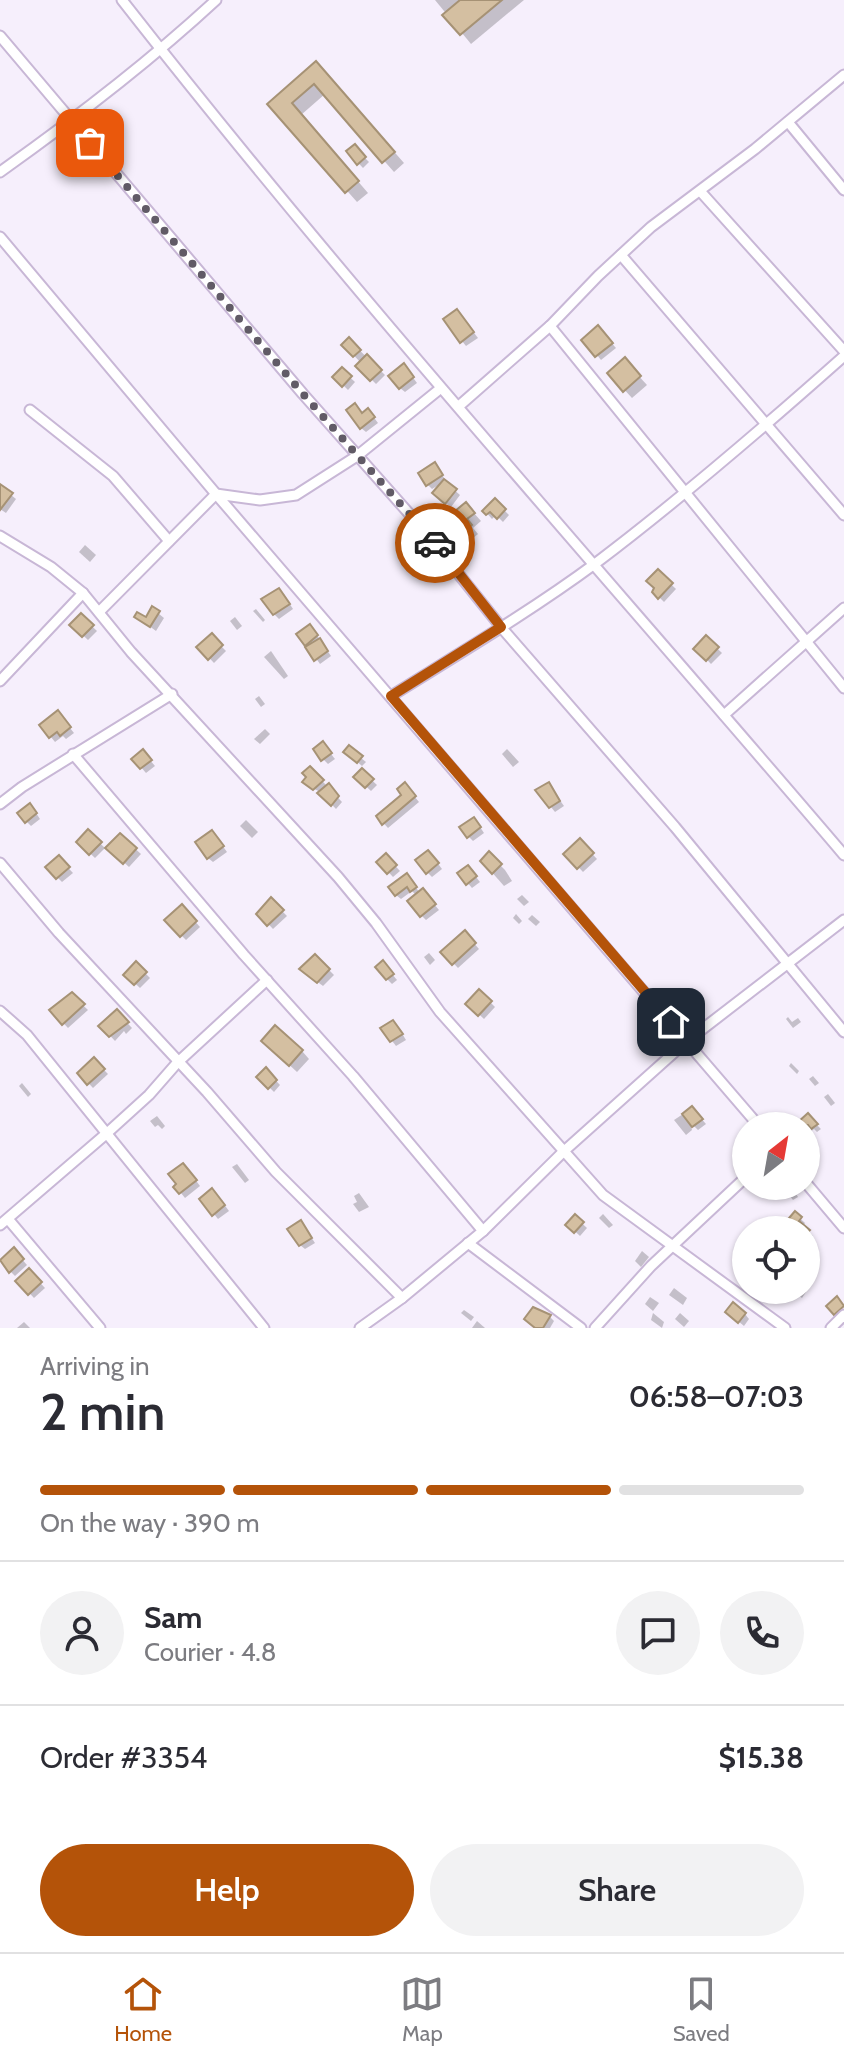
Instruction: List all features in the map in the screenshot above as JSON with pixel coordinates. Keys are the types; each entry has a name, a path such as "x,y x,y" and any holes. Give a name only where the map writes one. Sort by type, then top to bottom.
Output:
{"street":[{"path":"122,0 264,178 441,388 844,855"},
{"path":"0,172 161,50 216,0"},
{"path":"0,36 421,527 501,627 675,827 844,1032"},
{"path":"459,406 550,326 651,227 844,75"},
{"path":"788,122 844,190"},
{"path":"391,696 595,564 685,495 844,354 700,191"},
{"path":"0,237 216,494 747,1112"},
{"path":"621,255 844,515"},
{"path":"550,326 844,688"},
{"path":"216,494 260,500 296,495 357,456 441,388"},
{"path":"30,410 113,476 169,541"},
{"path":"99,612 216,494"},
{"path":"0,536 51,567 83,593 131,652 338,877 376,923 440,1012 603,1195 785,1328"},
{"path":"0,681 83,593"},
{"path":"724,715 844,608"},
{"path":"0,804 73,754 172,694"},
{"path":"73,754 353,1076 483,1231"},
{"path":"0,863 59,933 207,1092 276,1172 402,1298"},
{"path":"360,1328 374,1325 483,1231 563,1152 687,1041 844,920"},
{"path":"100,1328 4,1222 149,1095 177,1063 267,980"},
{"path":"0,1011 27,1035 264,1328"},
{"path":"595,1328 651,1266 732,1190"},
{"path":"820,1200 844,1228"},
{"path":"468,1243 581,1328"},
{"path":"831,1328 844,1315"}],"building":[{"path":"460,0 502,0 460,35 442,15"},
{"path":"316,61 395,152 382,163 314,84 292,103 359,181 345,193 267,104"},
{"path":"355,144 366,157 357,165 346,151"},
{"path":"457,309 474,332 460,343 443,319"},
{"path":"598,325 613,343 595,357 581,340"},
{"path":"349,337 361,350 353,357 341,345"},
{"path":"367,354 382,370 370,381 355,366"},
{"path":"625,357 641,376 623,392 607,373"},
{"path":"404,363 414,377 399,389 388,376"},
{"path":"342,367 352,376 342,387 332,377"},
{"path":"355,403 362,413 368,408 375,417 360,429 346,410"},
{"path":"435,462 443,475 426,486 418,473"},
{"path":"444,479 457,489 445,504 432,493"},
{"path":"0,484 13,493 0,510"},
{"path":"495,498 506,509 497,519 490,512 486,515 482,511"},
{"path":"466,502 475,513 467,519 472,525 452,542 438,525"},
{"path":"658,569 673,583 658,599 652,592 654,588 646,581"},
{"path":"279,588 290,604 273,615 261,599"},
{"path":"152,606 160,611 150,627 134,617 137,612 146,617"},
{"path":"81,613 94,625 82,637 69,625"},
{"path":"310,624 318,635 305,646 296,634"},
{"path":"212,633 223,645 208,660 196,647"},
{"path":"706,635 719,647 706,661 693,649"},
{"path":"320,638 328,651 314,661 305,647"},
{"path":"58,710 71,727 60,736 57,732 49,738 39,725"},
{"path":"323,741 332,753 321,761 313,749"},
{"path":"349,745 363,756 357,763 343,752"},
{"path":"143,749 152,760 140,769 131,759"},
{"path":"310,766 324,780 313,790 302,782 306,777 302,773"},
{"path":"362,768 374,779 365,788 353,777"},
{"path":"405,782 416,796 382,825 376,816 401,795 397,789"},
{"path":"549,782 560,801 549,808 535,790"},
{"path":"329,783 339,796 331,806 317,793"},
{"path":"30,803 37,813 25,823 17,813"},
{"path":"474,817 481,827 467,838 459,827"},
{"path":"88,829 102,842 89,855 76,842"},
{"path":"212,830 224,846 207,859 195,842"},
{"path":"120,833 137,848 123,864 105,848"},
{"path":"580,838 594,853 577,869 563,854"},
{"path":"428,850 439,863 426,874 415,860"},
{"path":"489,851 502,864 492,874 480,861"},
{"path":"386,853 397,865 387,874 376,862"},
{"path":"59,855 70,867 56,879 45,867"},
{"path":"468,865 477,876 466,885 457,873"},
{"path":"407,873 417,887 410,892 407,887 395,896 388,887"},
{"path":"423,888 436,904 420,917 407,901"},
{"path":"271,897 284,910 267,926 256,914"},
{"path":"182,904 197,921 180,937 164,920"},
{"path":"465,930 476,943 452,965 440,952"},
{"path":"315,954 330,969 317,983 299,969"},
{"path":"383,960 394,974 386,980 375,967"},
{"path":"136,961 147,972 134,985 123,975"},
{"path":"479,989 492,1001 478,1016 465,1004"},
{"path":"72,992 85,1004 62,1025 49,1010"},
{"path":"117,1009 129,1022 109,1037 98,1026"},
{"path":"393,1020 403,1034 390,1042 380,1028"},
{"path":"275,1025 303,1050 289,1066 261,1041"},
{"path":"94,1057 105,1069 87,1085 77,1073"},
{"path":"266,1067 277,1080 268,1089 256,1077"},
{"path":"692,1106 703,1119 692,1127 682,1114"},
{"path":"183,1163 197,1180 179,1194 168,1174"},
{"path":"212,1188 225,1205 212,1216 199,1199"},
{"path":"575,1214 584,1222 574,1233 565,1225"},
{"path":"301,1220 312,1238 299,1246 287,1229"},
{"path":"14,1247 24,1259 9,1273 0,1260"},
{"path":"29,1268 42,1282 28,1295 15,1281"},
{"path":"837,1296 844,1306 834,1315 826,1306"},
{"path":"732,1303 746,1313 738,1323 725,1312"},
{"path":"533,1307 551,1315 543,1328 535,1328 524,1319"}],"way so far":[{"path":"90,143 303,394 435,543"}],"route":[{"path":"435,543 501,627 391,696 671,1022"}]}
